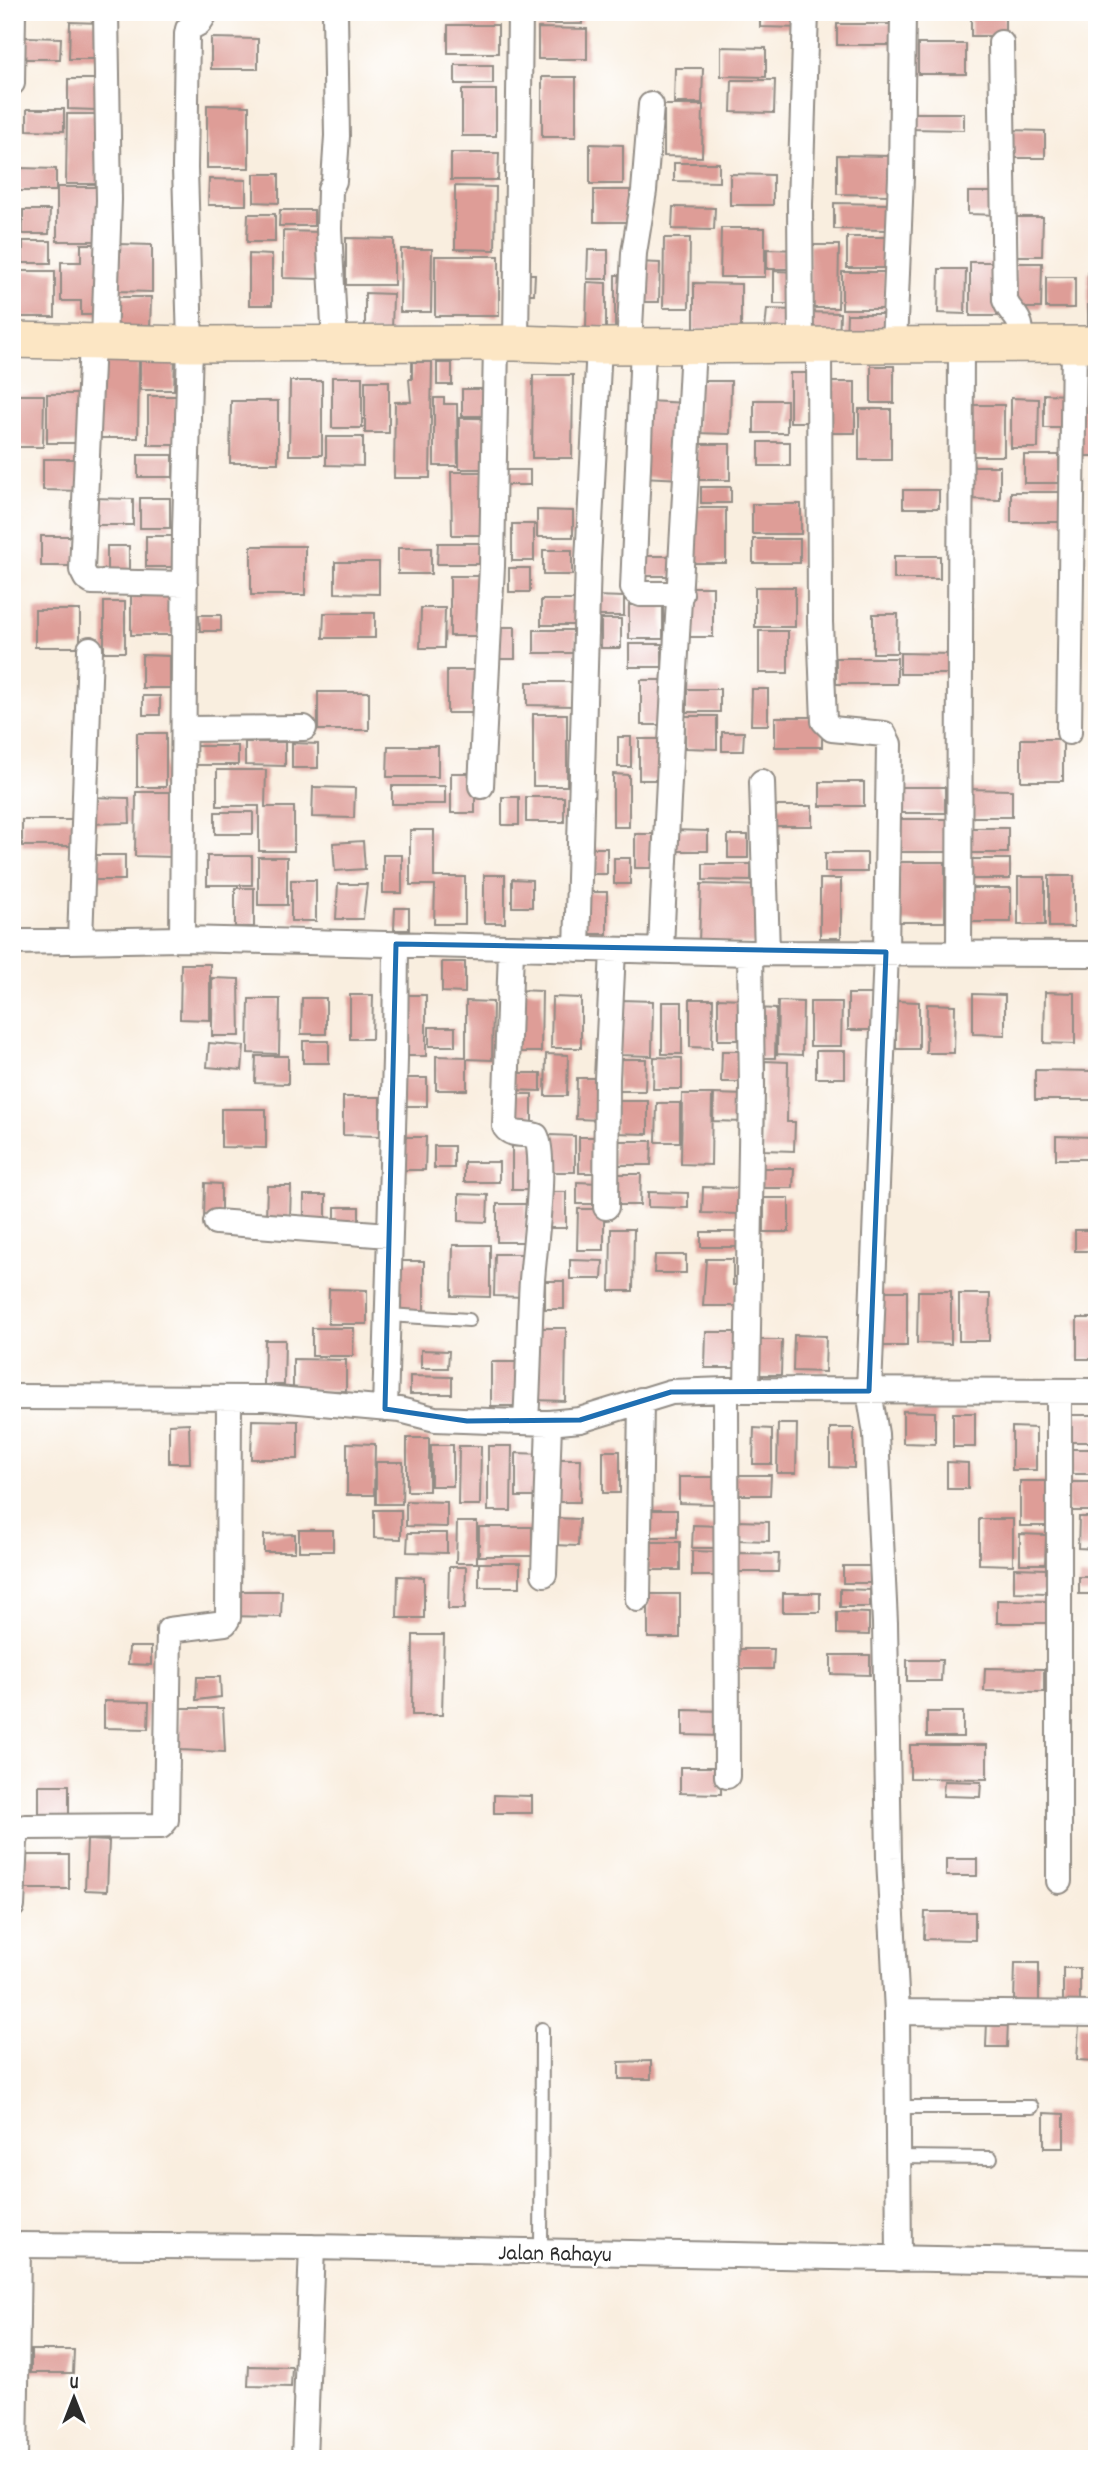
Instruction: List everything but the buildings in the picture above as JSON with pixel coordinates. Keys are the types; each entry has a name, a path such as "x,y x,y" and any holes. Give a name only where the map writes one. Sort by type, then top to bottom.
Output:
{"street":[{"path":"12,83 13,12"},
{"path":"106,12 109,200 82,570 92,582 185,584"},
{"path":"182,939 190,344 185,168 187,34 188,29 200,23 206,12"},
{"path":"335,12 337,136 334,181 330,190 329,229 335,344"},
{"path":"481,786 506,344 520,12"},
{"path":"806,12 800,204 810,346 824,721 832,729 884,734 889,744 886,952 869,1391 876,1434 885,1623 889,1858 897,2012 899,2259"},
{"path":"894,345 901,177 903,12"},
{"path":"1001,43 1005,300 1009,311 1020,324 1021,344"},
{"path":"577,949 588,561 624,346 644,191 651,105"},
{"path":"12,340 190,344 624,346 1085,344 1069,732"},
{"path":"959,952 961,343"},
{"path":"624,346 633,587 641,594 681,594"},
{"path":"661,950 668,775 681,594 693,346"},
{"path":"80,942 90,649"},
{"path":"185,729 304,729"},
{"path":"727,1776 737,1390 759,953 762,782"},
{"path":"12,942 182,939 511,949 1097,954"},
{"path":"385,1409 396,944"},
{"path":"511,949 505,1127 517,1134 536,1136 539,1143 540,1184 532,1283 544,1574"},
{"path":"606,1207 608,1043 614,950"},
{"path":"216,1222 389,1235"},
{"path":"12,1397 266,1398 385,1409 435,1419 538,1422 580,1420 671,1392 1097,1391"},
{"path":"1059,1392 1059,1881"},
{"path":"12,1906 15,1841 19,1830 25,1827 161,1826 166,1820 169,1630 225,1623 229,1615 229,1399"},
{"path":"638,1599 641,1400"},
{"path":"897,2012 1097,2014"},
{"name":"Jalan Rahayu","path":"18,2245 312,2247 1097,2262"},
{"path":"304,2459 312,2247"}],"lane":[{"path":"388,1315 469,1320"},
{"path":"541,2252 542,2029"},
{"path":"897,2107 1032,2107"},
{"path":"897,2157 991,2158"},
{"path":"18,2245 21,2459"}],"highlighted area":[{"path":"396,944 886,952 869,1391 671,1392 580,1420 467,1421 385,1409"}]}
